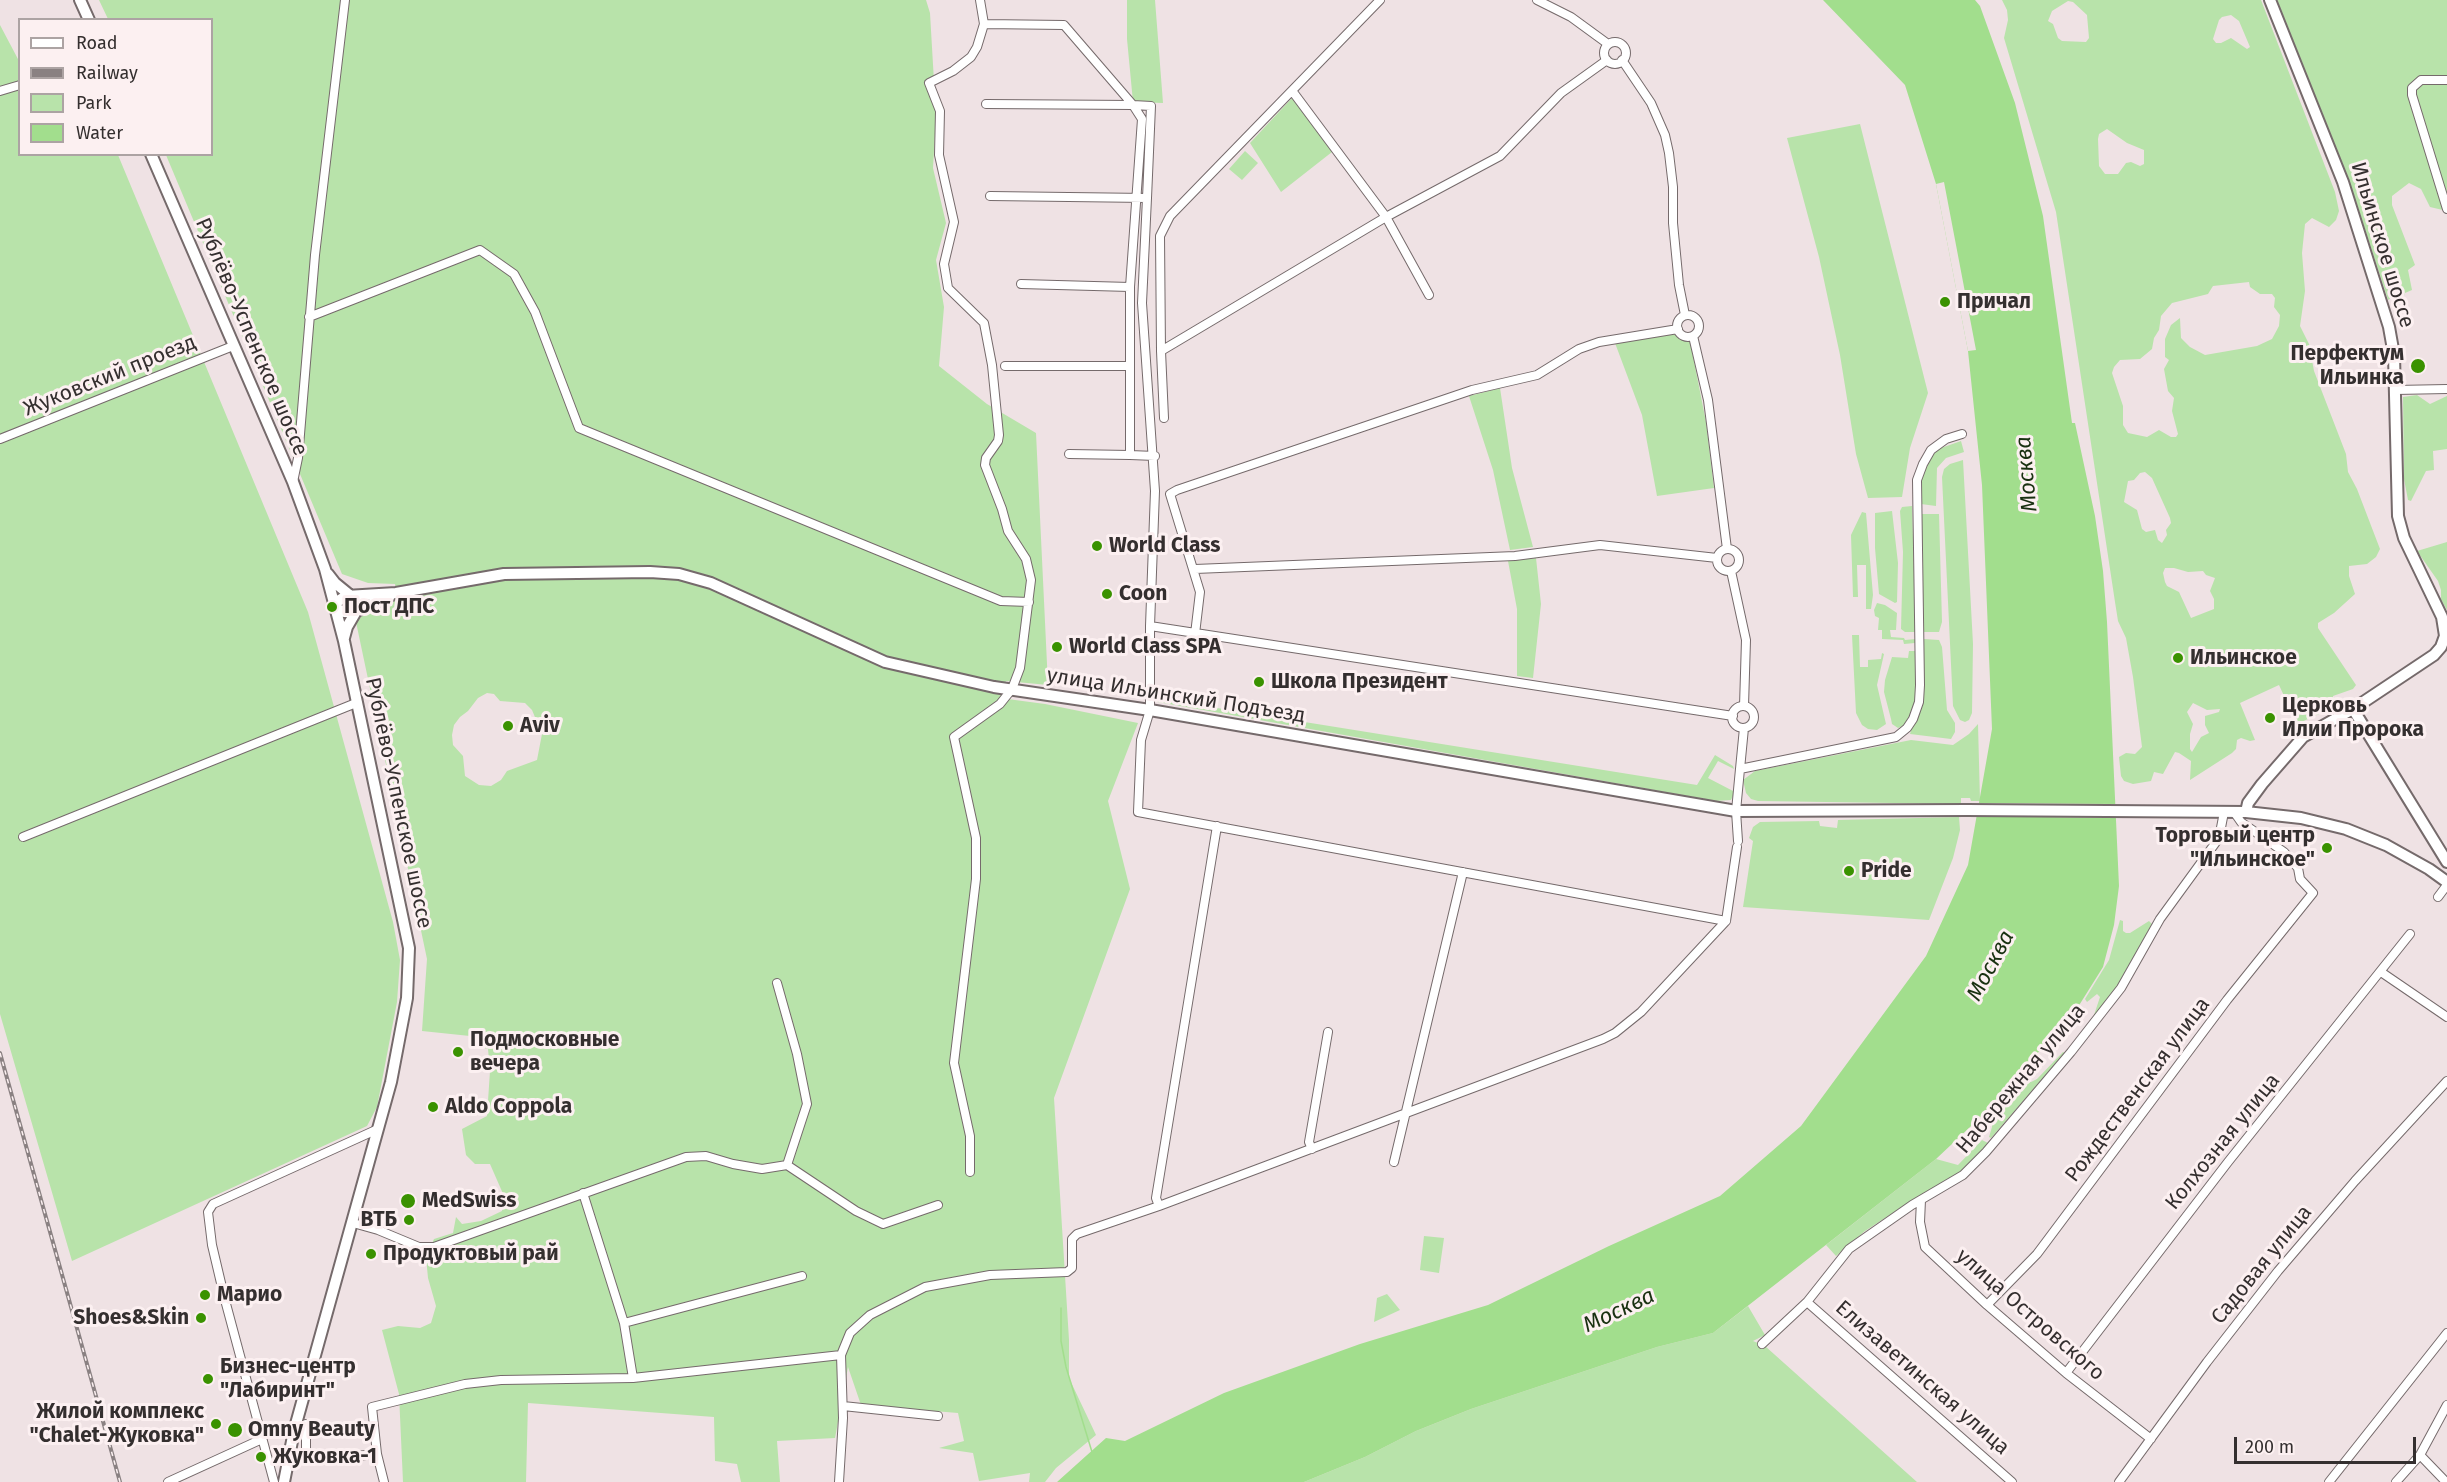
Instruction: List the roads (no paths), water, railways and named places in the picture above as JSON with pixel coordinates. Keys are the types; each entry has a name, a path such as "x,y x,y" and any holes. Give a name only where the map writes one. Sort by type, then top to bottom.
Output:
{"main road":[{"path":"80,0 88,18"},
{"name":"Ильинское шоссе","path":"2246,812 2248,803 2257,790 2293,745 2310,732 2354,709 2434,656 2445,636 2439,610 2412,556 2398,516 2394,355 2389,327 2343,182 2270,0"},
{"name":"Рублёво-Успенское шоссе","path":"152,156 293,482 325,569 344,641 409,948 407,998 378,1129 294,1431 284,1482"},
{"path":"325,569 336,584 357,601 357,611 347,627 344,641"},
{"name":"улица Ильинский Подъезд","path":"352,596 396,593 504,574 650,572 680,574 711,583 885,662 1012,689 1150,710 1736,811 2229,812"},
{"name":"улица Ильинский Подъезд","path":"357,611 396,593"},
{"path":"352,596 340,599 335,608 344,612 357,611"},
{"path":"2354,709 2447,862"},
{"path":"2229,812 2301,818 2346,829 2386,845 2429,869 2447,884"}],"street":[{"path":"293,482 298,458 309,317 345,0"},
{"path":"970,1172 970,1136 954,1063 976,879 976,838 954,737 1000,704 1012,689 1020,668 1029,602 1030,569 1008,531 986,465 986,458 998,441 999,435 992,365 984,323 948,288 944,264 954,222 939,155 940,111 929,83 953,71 971,57 978,47 984,24 980,0"},
{"path":"1164,418 1160,236 1170,216 1380,0"},
{"path":"1537,0 1571,17 1608,44"},
{"path":"984,24 1064,25 1133,105 1142,119 1130,287 1130,455"},
{"path":"1614,42 1621,44 1625,50 1622,60 1616,63 1607,60 1604,54 1608,44 1614,42"},
{"path":"1161,351 1386,217 1500,156 1561,93 1607,60"},
{"path":"1622,60 1651,103 1670,153 1673,223 1679,285 1685,315"},
{"path":"2447,80 2421,80 2412,88 2412,95 2447,209"},
{"path":"0,91 18,86"},
{"path":"1293,92 1386,217 1429,295"},
{"path":"986,104 1151,106 1142,303 1155,456 1150,710 1141,740 1138,812 1726,921"},
{"path":"990,196 1146,198"},
{"path":"309,317 480,250 514,274 535,312 579,428 1001,601 1029,602"},
{"path":"1021,284 1130,287"},
{"path":"1685,315 1695,318 1699,324 1698,331 1693,336 1685,337 1678,329 1678,322 1685,315"},
{"path":"1195,634 1200,592 1195,569 1170,494 1472,390 1537,375 1579,349 1599,342 1678,329"},
{"path":"1693,336 1708,400 1727,549"},
{"name":"Жуковский проезд","path":"0,439 234,346"},
{"path":"1005,366 1129,366"},
{"path":"2395,390 2447,389"},
{"path":"1740,769 1896,737 1907,728 1917,711 1920,685 1917,480 1931,450 1946,439 1962,434"},
{"path":"1069,454 1155,456"},
{"path":"1195,569 1515,556 1600,545 1717,558"},
{"path":"1717,558 1721,551 1727,549 1736,552 1739,559 1737,566 1731,571"},
{"path":"1717,558 1722,569 1731,571"},
{"path":"1731,571 1746,640 1744,706"},
{"path":"1150,626 1732,716"},
{"path":"23,837 356,703"},
{"path":"1744,706 1751,709 1754,720 1750,726 1744,728 1737,726 1732,716 1738,708 1744,706"},
{"path":"838,1482 843,1406 841,1354 850,1333 870,1315 925,1287 990,1275 1067,1272 1072,1268 1072,1239 1077,1234 1312,1149 1616,1033 1641,1012 1726,921 1738,844 1736,811 1744,728"},
{"name":"Рождественская улица","path":"1987,1305 2037,1254 2228,1000 2313,893 2300,879 2298,868 2284,852 2229,812"},
{"name":"Набережная улица","path":"1762,1344 1807,1302 1849,1249 1972,1167 2071,1052 2121,988 2160,919 2219,838 2229,812"},
{"path":"1159,1206 1156,1198 1217,826"},
{"path":"1394,1162 1463,872"},
{"path":"2438,897 2447,884"},
{"name":"Колхозная улица","path":"2066,1373 2224,1168 2410,934"},
{"path":"2381,972 2447,1017"},
{"path":"777,983 797,1054 807,1104 787,1165"},
{"path":"1312,1149 1309,1142 1328,1032"},
{"name":"Садовая улица","path":"2119,1482 2207,1362 2278,1271 2358,1177 2447,1081"},
{"path":"274,1482 220,1278 212,1245 208,1212 213,1204 378,1129"},
{"path":"353,1223 378,1230 419,1247 434,1247 686,1157 706,1156 762,1169 787,1165 856,1211 883,1224 938,1205"},
{"path":"583,1193 624,1323 633,1378"},
{"name":"улица Островского","path":"1921,1200 1920,1222 1925,1248 2066,1373 2151,1439"},
{"path":"624,1323 802,1276"},
{"name":"Елизаветинская улица","path":"1807,1302 2012,1482"},
{"path":"2329,1482 2447,1333"},
{"path":"384,1482 377,1454 372,1407 465,1384 501,1380 633,1378 841,1354"},
{"path":"2396,1482 2420,1455 2447,1405"},
{"path":"843,1406 938,1416"},
{"path":"294,1431 306,1424 306,1454 312,1460 377,1454"},
{"path":"168,1482 262,1439"},
{"path":"2420,1455 2446,1482"}],"water":[{"name":"Москва","path":"1823,0 1975,0 1980,6 2015,103 2043,216 2072,423 2075,423 2095,516 2103,571 2119,886 2114,925 2103,967 2078,1007 1986,1112 1936,1159 1713,1333 1657,1347 1471,1409 1416,1431 1365,1457 1304,1482 1057,1482 1106,1438 1125,1441 1224,1393 1360,1344 1488,1305 1609,1246 1720,1196 1801,1126 1926,956 1968,865 1992,729 1982,485 1968,351 1936,184 1905,85"}],"waterway":[{"path":"1061,1308 1061,1341 1066,1367 1092,1452"}],"railway":[{"path":"0,1053 120,1482"}],"place":[{"name":"Причал","path":"1945,302"},
{"name":"Перфектум Ильинка","path":"2418,366"},
{"name":"World Class","path":"1097,546"},
{"name":"Coon","path":"1107,594"},
{"name":"Пост ДПС","path":"332,607"},
{"name":"World Class SPA","path":"1057,647"},
{"name":"Ильинское","path":"2178,658"},
{"name":"Школа Президент","path":"1259,682"},
{"name":"Церковь Илии Пророка","path":"2270,718"},
{"name":"Aviv","path":"508,726"},
{"name":"Торговый центр \"Ильинское\"","path":"2327,848"},
{"name":"Pride","path":"1849,871"},
{"name":"Подмосковные вечера","path":"458,1052"},
{"name":"Aldo Coppola","path":"433,1107"},
{"name":"MedSwiss","path":"408,1201"},
{"name":"ВТБ","path":"409,1220"},
{"name":"Продуктовый рай","path":"371,1254"},
{"name":"Марио","path":"205,1295"},
{"name":"Shoes&Skin","path":"201,1318"},
{"name":"Бизнес-центр \"Лабиринт\"","path":"208,1379"},
{"name":"Жилой комплекс \"Chalet-Жуковка\"","path":"216,1424"},
{"name":"Omny Beauty","path":"235,1430"},
{"name":"Жуковка-1","path":"261,1457"}]}
